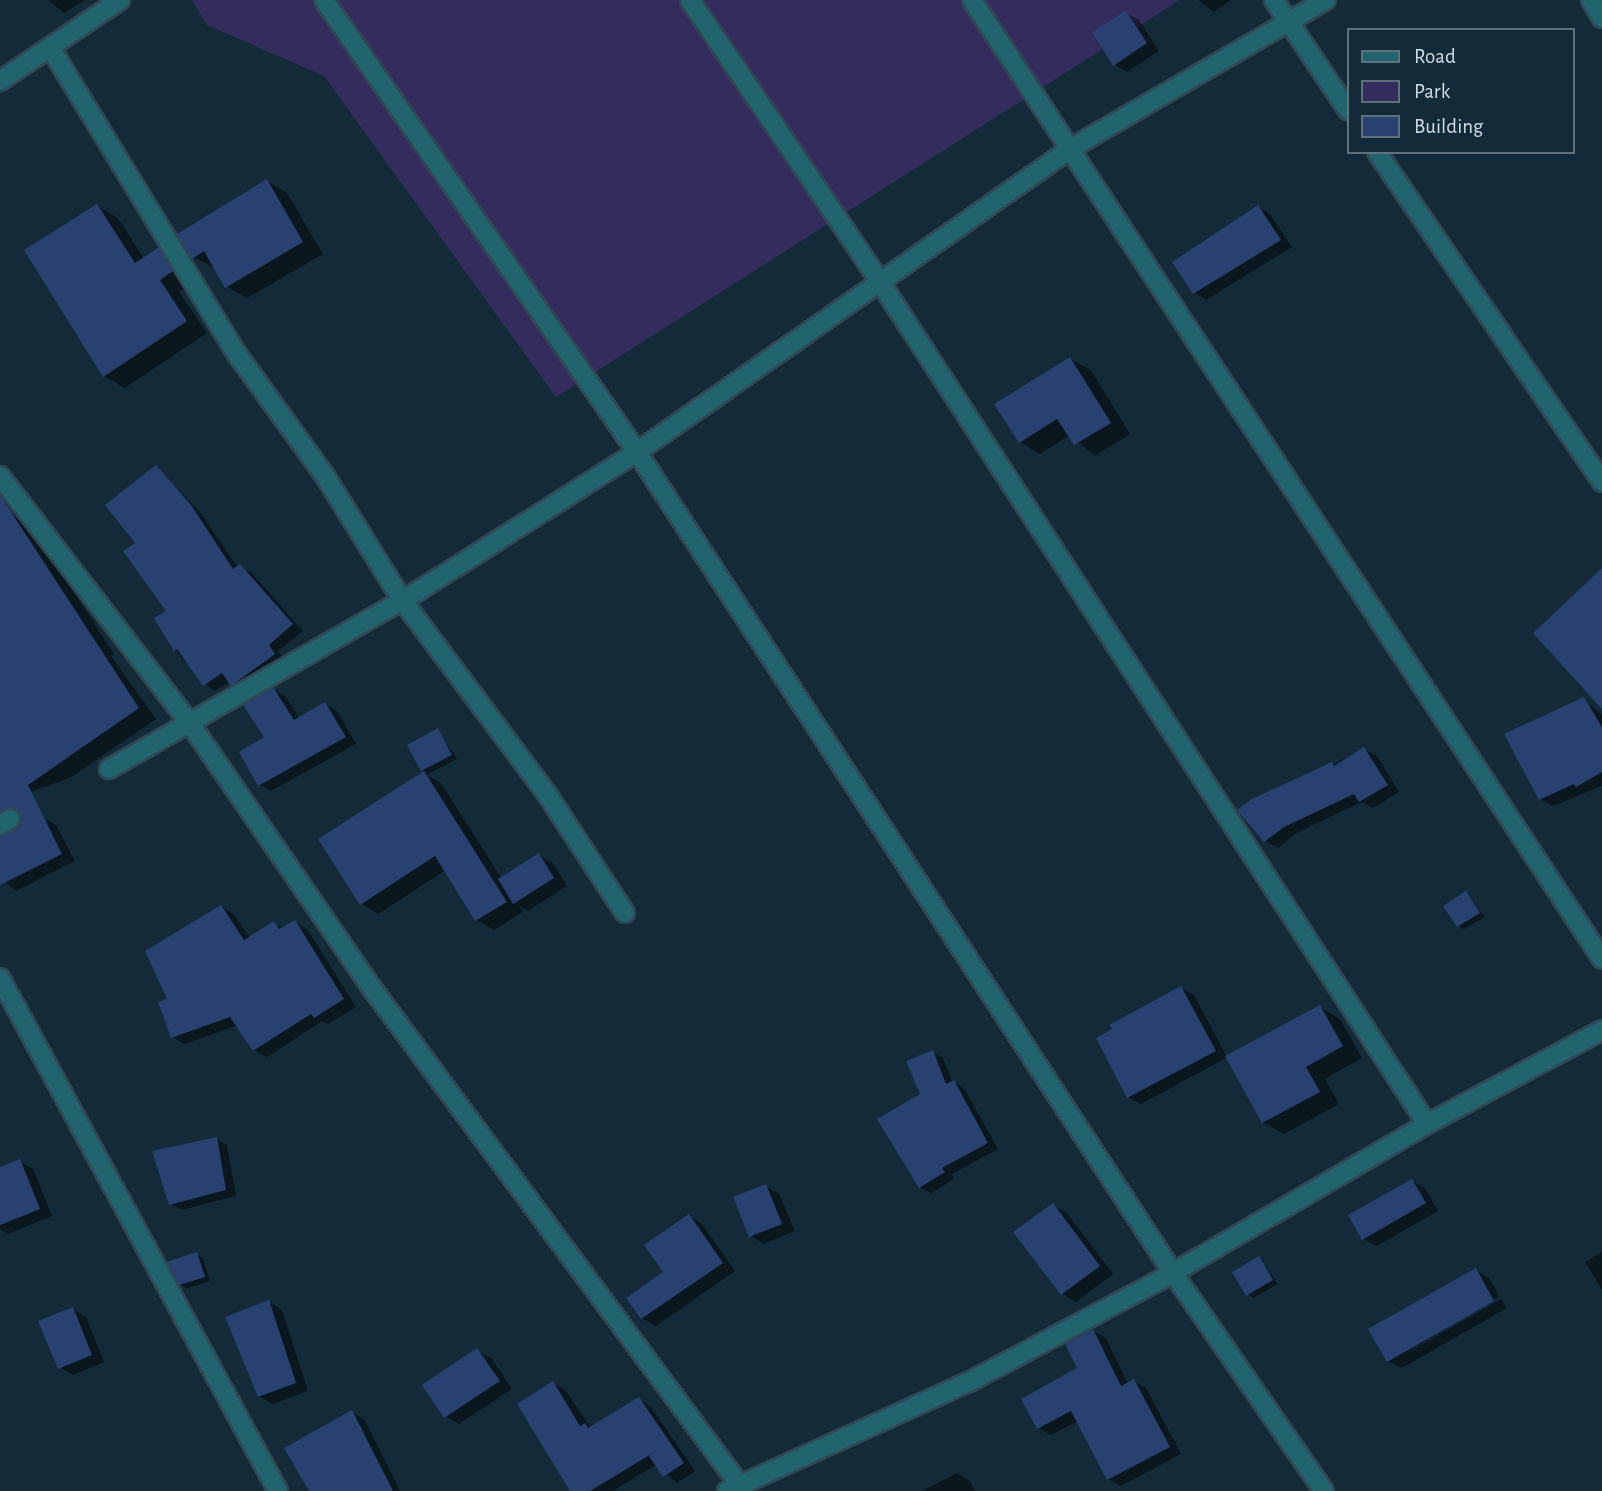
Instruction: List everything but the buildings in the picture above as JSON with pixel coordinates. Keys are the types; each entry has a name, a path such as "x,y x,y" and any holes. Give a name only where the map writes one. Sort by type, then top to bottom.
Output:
{"street":[{"path":"0,81 120,0"},
{"path":"324,0 637,452 1173,1273 1324,1491"},
{"path":"690,0 880,282 1427,1124"},
{"path":"972,0 1602,959"},
{"path":"1274,0 1346,107"},
{"path":"109,769 400,597 418,591 637,452 1070,149 1326,0"},
{"path":"1591,0 1602,18"},
{"path":"50,47 237,354 325,476 400,597 547,794 625,913"},
{"path":"1378,154 1602,482"},
{"path":"0,476 189,722 374,992 737,1488 971,1381 1173,1273 1427,1124 1602,1030"},
{"path":"0,978 278,1491"}],"green space":[{"path":"192,0 1180,0 556,397 324,76 207,25"}]}
